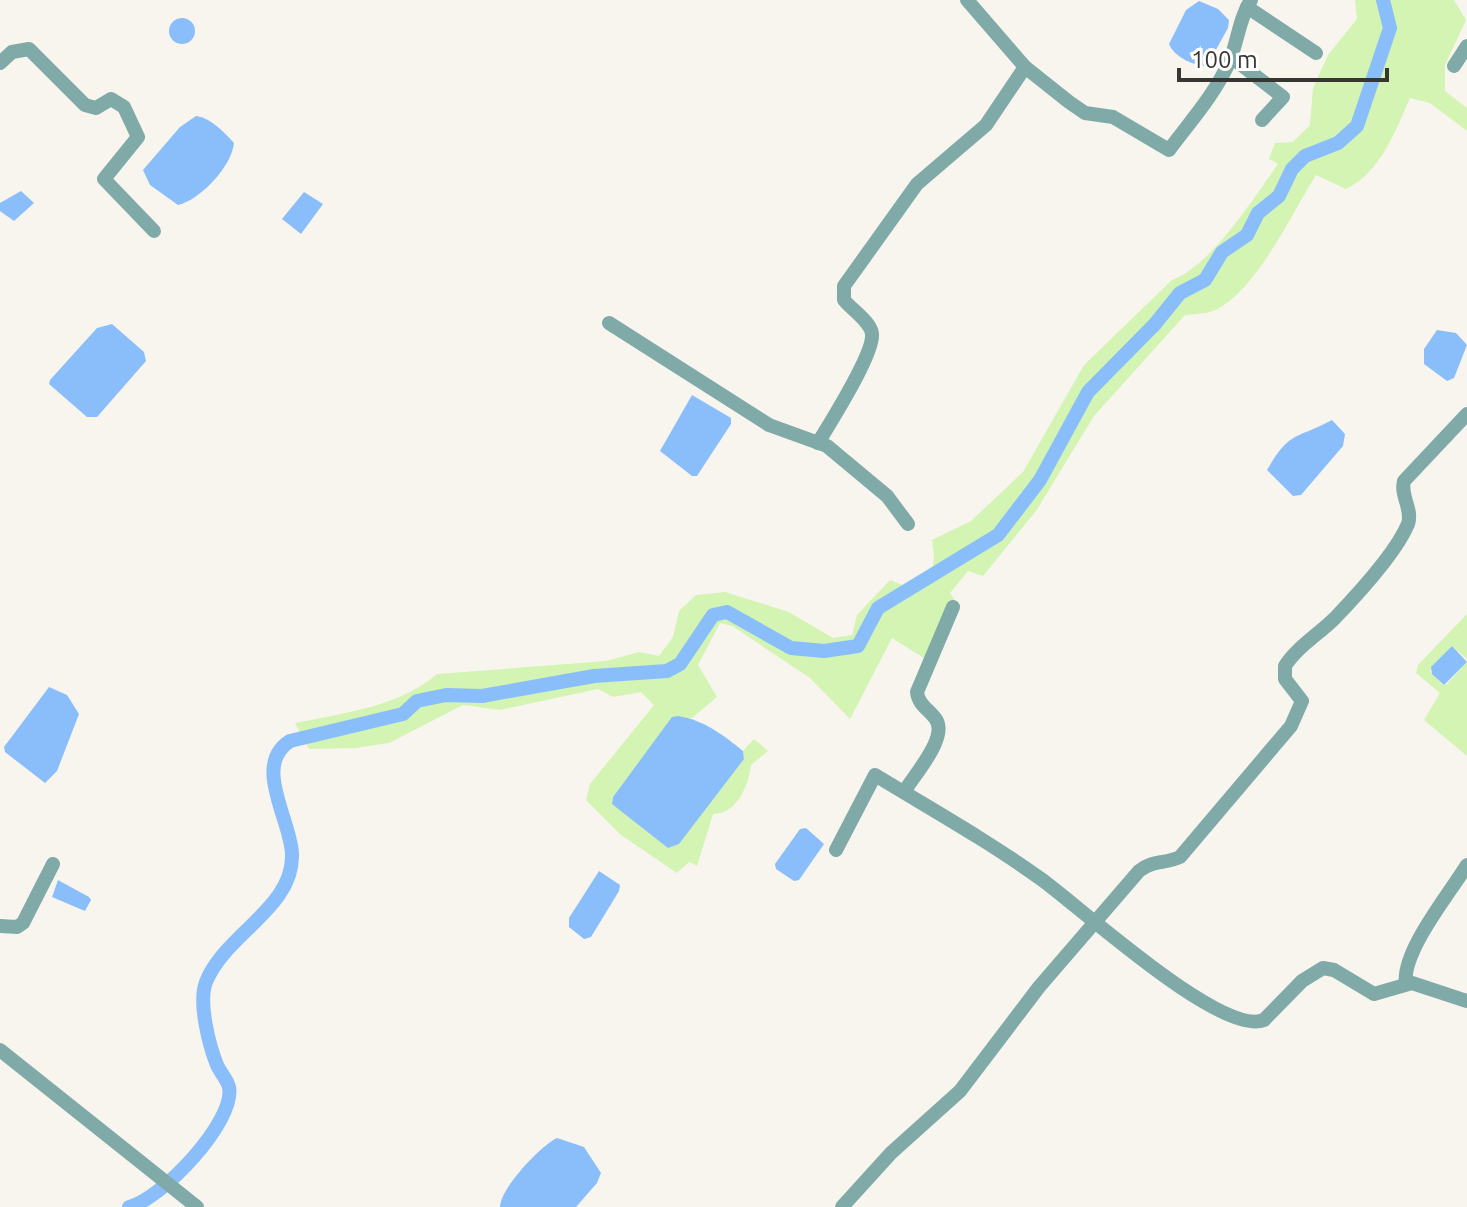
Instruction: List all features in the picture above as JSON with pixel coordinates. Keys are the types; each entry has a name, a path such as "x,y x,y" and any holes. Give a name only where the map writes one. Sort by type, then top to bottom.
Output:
{"street":[{"path":"967,0 1025,67 1085,113 1113,117 1169,150 1207,99 1231,57 1249,3 1316,53"},
{"path":"1454,66 1467,46"},
{"path":"0,63 12,52 29,49 85,105 96,108 115,99 124,107 138,137 104,179 154,231"},
{"path":"1231,57 1283,97 1262,120"},
{"path":"818,443 847,395 872,339 868,325 844,300 844,286 917,184 986,125 1025,67"},
{"path":"609,323 769,425 827,446 874,484 908,524"},
{"path":"842,1207 891,1153 960,1091 1039,987 1097,924 1139,871 1155,861 1171,861 1180,857 1291,726 1302,701 1285,679 1285,666 1375,572 1407,526 1409,510 1403,495 1404,481 1467,414"},
{"path":"904,792 939,735 938,722 919,702 917,692 953,607"},
{"path":"836,850 875,775 1020,864 1129,951 1186,990 1254,1023 1264,1020 1316,969 1334,970 1374,994 1406,984 1418,984 1467,1001"},
{"path":"0,926 17,927 23,923 53,864"},
{"path":"1406,984 1405,974 1411,955 1467,865"},
{"path":"0,1050 197,1207"}],"green space":[{"path":"1355,0 1454,0 1466,20 1445,65 1445,91 1467,108 1467,131 1430,103 1410,98 1386,150 1358,182 1346,189 1316,175 1256,273 1226,304 1210,312 1185,315 1094,416 1036,511 983,576 968,571 950,593 958,605 927,660 892,638 850,719 810,678 732,626 720,623 698,665 717,697 692,718 672,718 613,797 612,804 679,844 744,759 743,751 754,739 768,751 751,765 744,789 735,804 713,814 697,866 689,862 677,873 621,835 586,800 590,784 654,705 641,692 613,697 598,689 500,710 463,705 389,743 356,748 309,749 295,723 388,701 437,674 606,661 639,652 659,656 673,637 679,611 696,595 725,592 789,612 833,638 852,635 857,615 890,580 917,591 931,581 934,557 932,540 971,521 1023,472 1084,365 1172,280 1187,272 1217,246 1278,164 1269,159 1275,143 1293,142 1310,125 1313,88 1328,55 1357,19"},
{"path":"1467,614 1467,659 1452,646 1430,671 1443,685 1467,662 1467,756 1424,720 1440,693 1416,673 1418,665"}],"water":[{"path":"1199,1 1218,9 1229,20 1228,28 1207,66 1185,60 1169,44 1186,10"},
{"path":"182,18 191,22 195,31 191,40 182,44 173,40 169,31 173,22"},
{"path":"196,116 222,130 234,143 228,162 214,181 187,202 178,205 150,185 143,170 180,127"},
{"path":"21,191 34,203 14,221 0,211 0,203"},
{"path":"304,192 323,204 301,234 282,219"},
{"path":"112,324 144,352 146,361 97,417 87,417 49,384 50,380 97,328"},
{"path":"1437,330 1456,333 1467,345 1454,378 1447,381 1424,364 1424,349"},
{"path":"692,395 731,418 731,424 697,476 692,476 660,451"},
{"path":"1332,420 1345,434 1343,446 1301,495 1293,496 1267,470 1288,442"},
{"path":"1452,646 1467,662 1444,685 1432,674 1431,667"},
{"path":"49,687 67,695 79,714 57,771 45,783 5,752 4,747"},
{"path":"672,717 696,721 720,734 743,751 744,759 679,844 668,848 612,804 613,797"},
{"path":"806,828 824,844 799,880 794,881 776,869 775,864 800,829"},
{"path":"599,871 620,885 619,891 591,937 584,939 569,927 569,918"},
{"path":"58,880 89,897 91,900 85,911 52,897"},
{"path":"557,1138 584,1147 601,1173 597,1183 576,1207 500,1207 507,1190 522,1169"}],"waterway":[{"path":"129,1207 159,1190 194,1157 221,1119 228,1102 229,1087 217,1065 208,1035 204,990 215,965 271,906 290,873 290,840 274,778 274,764 279,751 290,741 403,714 417,701 446,695 482,696 594,676 667,671 680,664 713,615 727,612 791,648 824,651 858,646 878,608 998,535 1040,480 1088,392 1155,324 1180,293 1205,280 1222,252 1247,235 1258,213 1279,196 1292,169 1305,156 1338,143 1357,126 1390,28 1383,0"}]}
